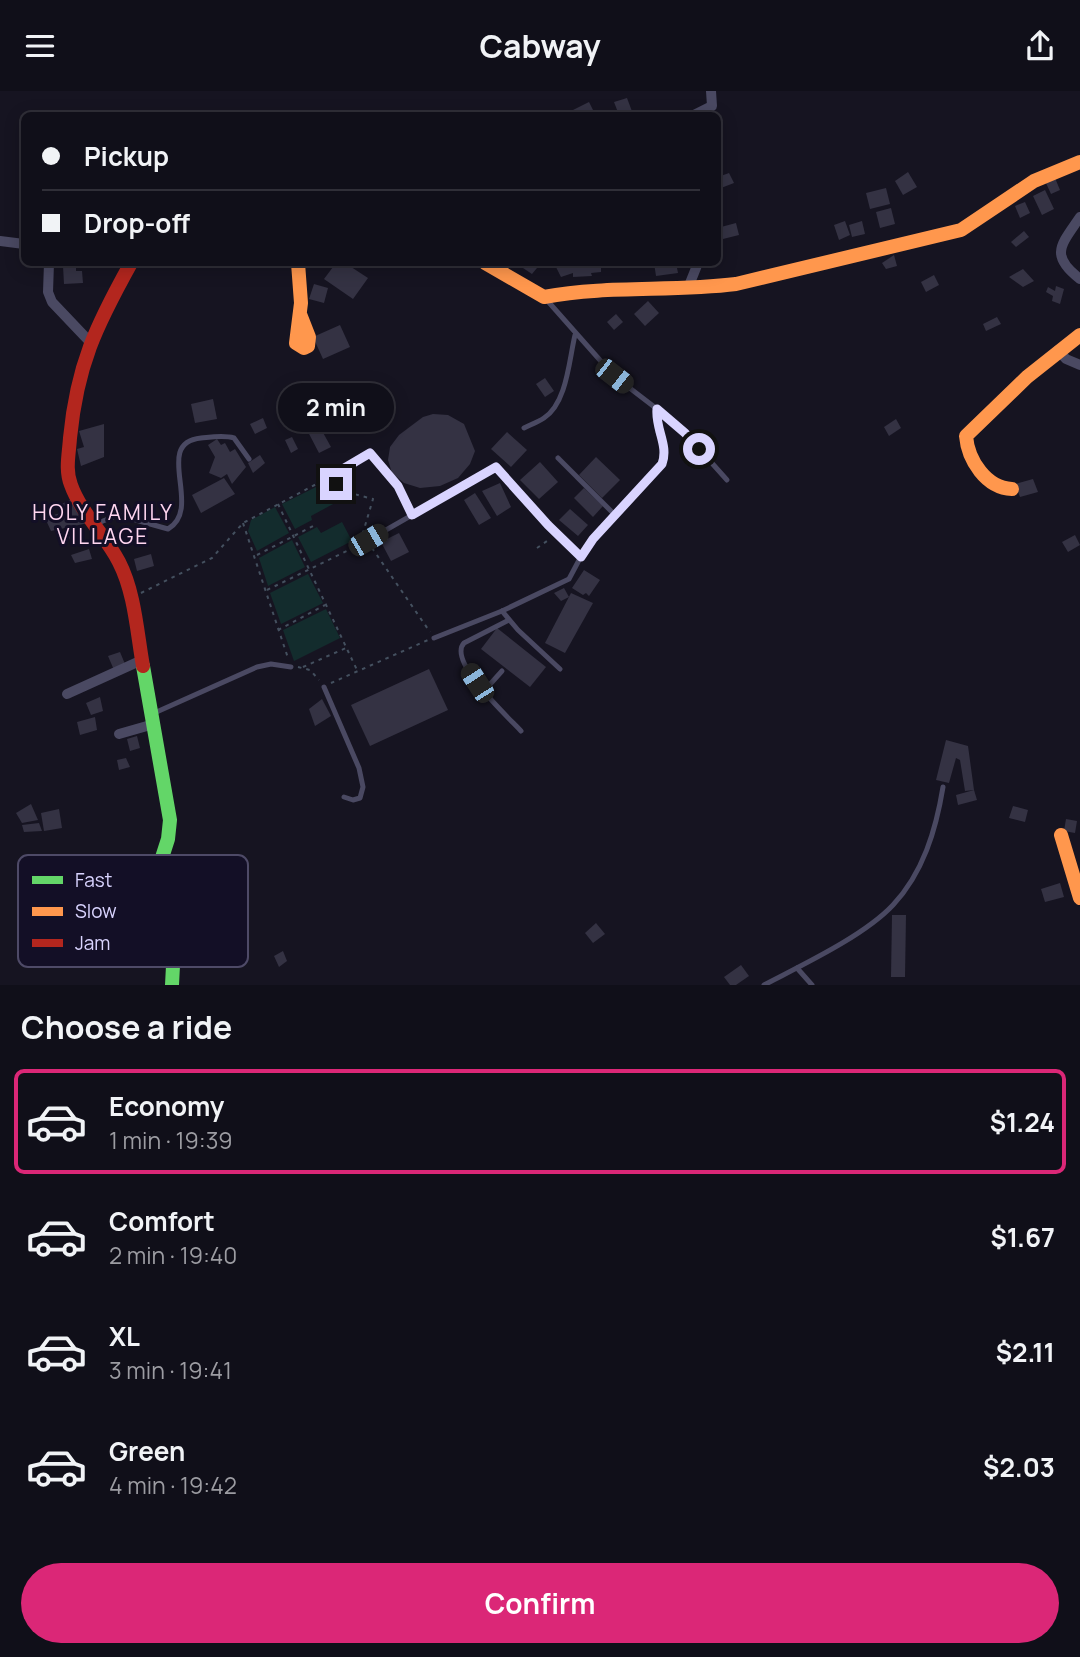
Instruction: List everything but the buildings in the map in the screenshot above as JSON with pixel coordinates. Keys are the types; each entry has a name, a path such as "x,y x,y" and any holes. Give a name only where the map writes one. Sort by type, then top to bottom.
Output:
{"street":[{"path":"700,112 712,106 712,91"},
{"path":"490,266 544,297 571,292 736,284 961,230 1034,180 1080,162"},
{"path":"1080,217 1065,240 1060,255 1063,265 1080,279"},
{"path":"0,241 21,244"},
{"path":"49,266 48,292 52,302 90,342"},
{"path":"129,266 90,342 73,406 67,471 71,487 120,563 131,598 170,820 163,855"},
{"path":"298,266 300,314"},
{"path":"688,288 697,266"},
{"path":"1012,489 998,488 987,479 968,449 966,436 1007,394 1058,350 1080,335"},
{"path":"1058,350 1066,359 1080,365"},
{"path":"67,694 142,660"},
{"path":"119,734 153,719"},
{"path":"1061,835 1080,898"},
{"path":"172,985 173,967"}],"lane":[{"path":"544,297 614,376 685,433 727,480"},
{"path":"524,428 545,418 555,409 575,335"},
{"path":"434,638 561,585 575,571 593,539 664,460 664,446 658,432 657,409"},
{"path":"95,525 118,515 168,529 175,524 182,508 179,454 190,439 234,438 249,459"},
{"path":"336,484 331,476 370,453 398,486 412,515"},
{"path":"558,458 616,516"},
{"path":"366,541 496,467 557,535 581,557"},
{"path":"502,611 509,621 560,669"},
{"path":"509,621 461,645 460,655 484,691 521,731"},
{"path":"153,719 257,667 271,664 291,667"},
{"path":"484,691 502,671"},
{"path":"324,687 362,780 360,798 353,800 344,797"},
{"path":"764,985 873,922 894,904 926,854 943,787"},
{"path":"797,968 812,985"}],"path":[{"path":"131,598 212,558 243,523 331,476"},
{"path":"340,491 373,499 361,534"},
{"path":"278,503 358,671"},
{"path":"243,523 291,667"},
{"path":"256,556 317,524"},
{"path":"537,548 557,535"},
{"path":"266,590 366,541 434,638 324,687 314,673 302,667 348,647"},
{"path":"278,629 326,604"}],"green space":[{"path":"324,483 335,503 311,516 312,520 295,529 282,504"},
{"path":"275,507 289,533 257,551 248,531 251,520"},
{"path":"342,522 352,541 311,562 298,537 317,527 321,533"},
{"path":"292,540 305,567 268,586 259,558"},
{"path":"308,574 323,603 281,624 270,593"},
{"path":"326,609 340,638 294,661 283,630"}],"traffic: fast":[{"path":"143,666 170,820 163,855"},
{"path":"172,985 173,967"}],"traffic: slow":[{"path":"490,266 544,297 592,291 736,284 961,230 1034,181 1080,162"},
{"path":"298,266 301,303 296,343 304,348 308,346 309,337 300,314"},
{"path":"1012,489 994,484 980,471 970,454 966,436 1027,377 1080,335"},
{"path":"1061,835 1080,898"}],"traffic: jam":[{"path":"129,266 98,327 83,367 73,412 68,468 75,495 114,552 124,574 132,600 143,666"}],"district":[{"name":"HOLY FAMILY VILLAGE","path":"103,524"}],"route":[{"path":"336,484 331,476 370,453 398,486 412,515 496,467 557,535 581,557 586,547 662,464 664,450 658,432 657,409 699,449"}]}
